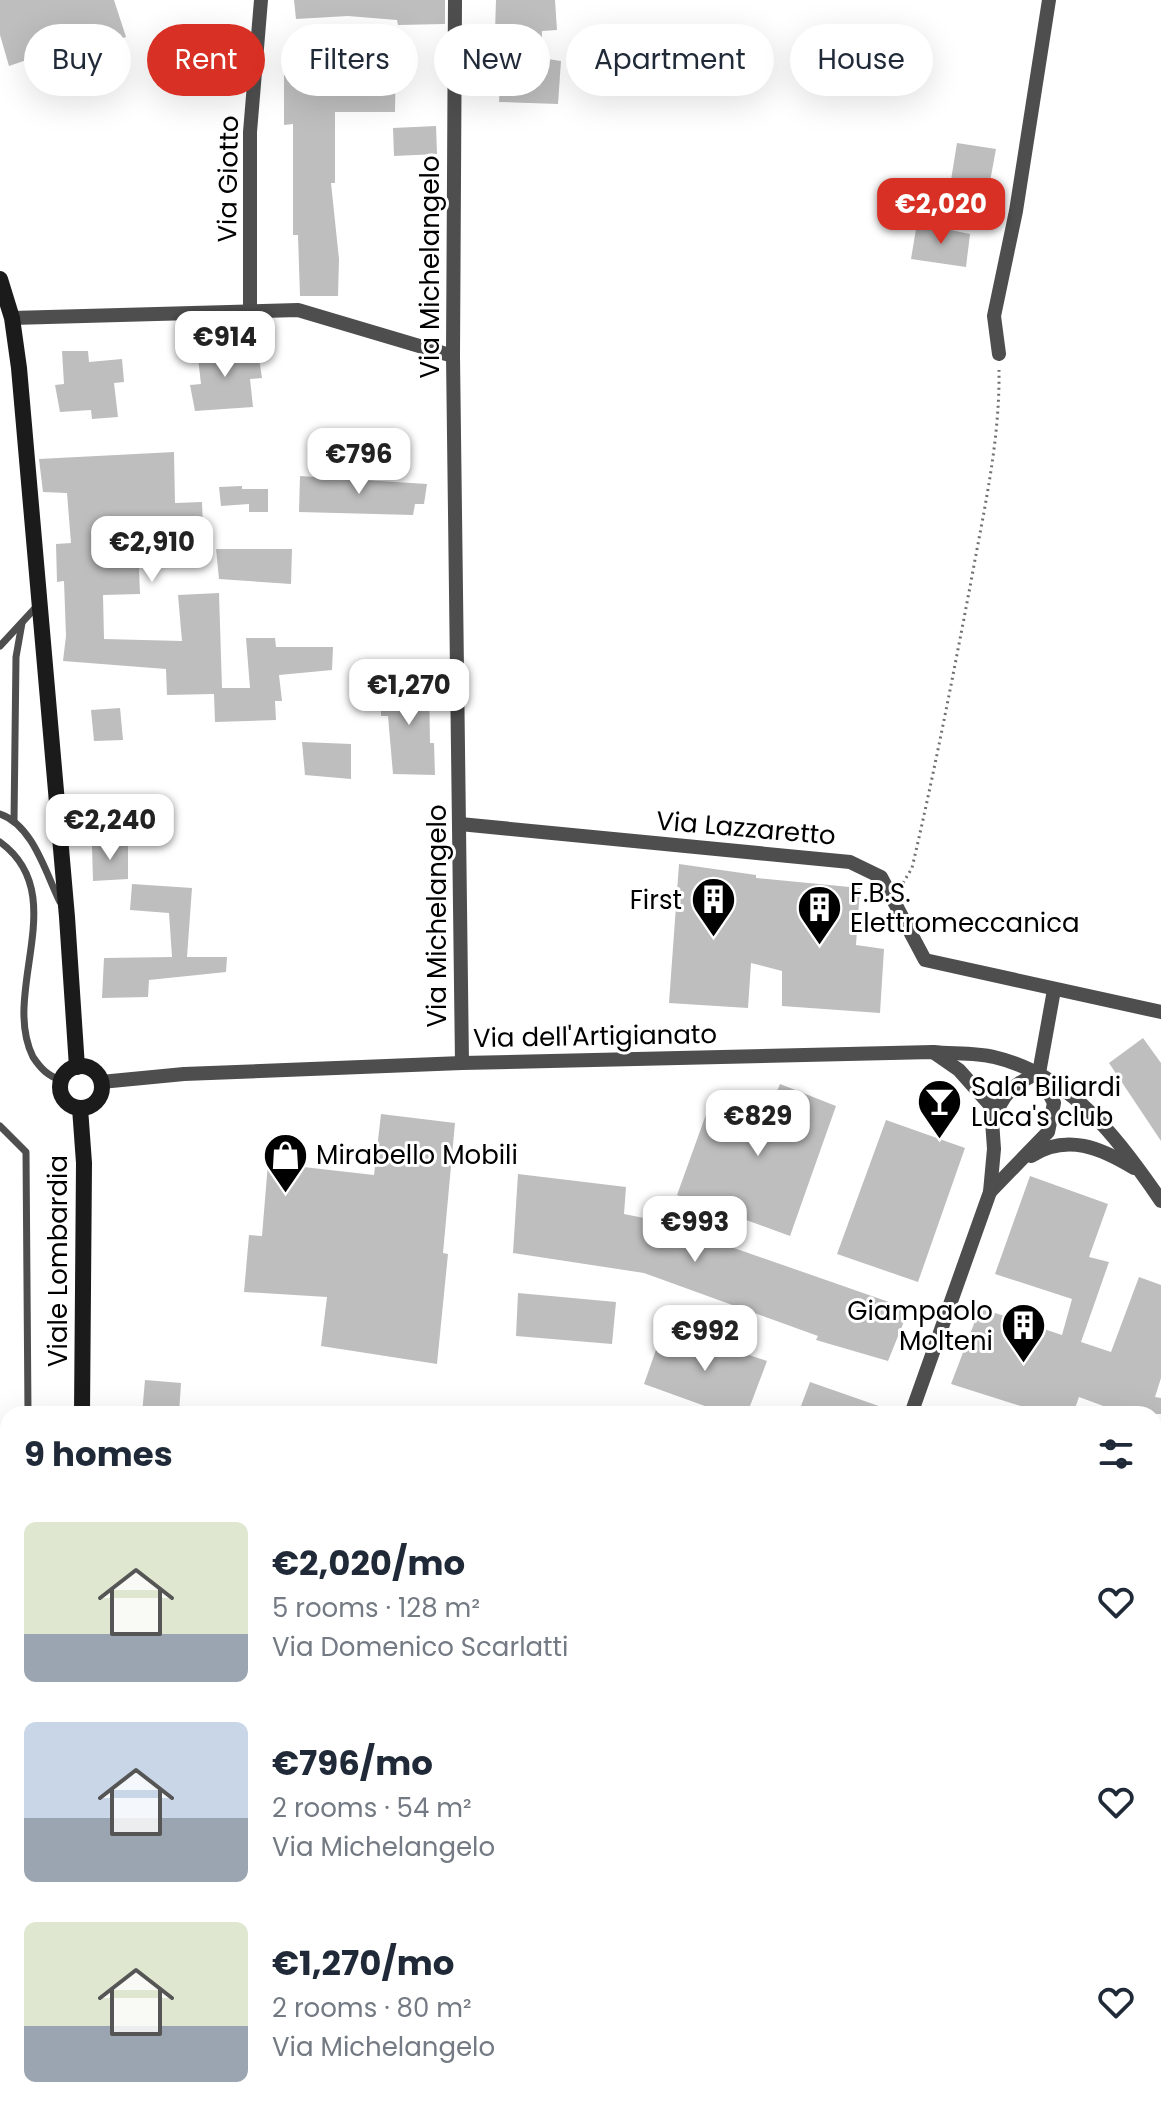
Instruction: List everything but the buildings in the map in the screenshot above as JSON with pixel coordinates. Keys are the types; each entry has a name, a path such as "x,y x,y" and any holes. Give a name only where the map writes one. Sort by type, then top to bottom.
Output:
{"main road":[{"path":"0,279 12,318 40,604 77,1067"},
{"path":"77,1067 94,1072 101,1082 97,1101 80,1108 63,1099 61,1080 77,1067"},
{"name":"Viale Lombardia","path":"80,1108 84,1163 82,1406"}],"street":[{"name":"Via Giotto","path":"250,311 250,132 261,0"},
{"name":"Via Michelangelo","path":"455,0 453,356 462,1063"},
{"path":"999,354 994,316 1016,211 1049,0"},
{"path":"12,318 298,310 453,356"},
{"name":"Via Lazzaretto","path":"460,824 850,862 881,877 925,960 1161,1012"},
{"path":"914,1406 990,1192 998,1108 1021,1080 1039,1073 1054,990"},
{"path":"933,1052 977,1087 991,1106 994,1125"},
{"name":"Via dell'Artigianato","path":"101,1082 184,1074 462,1063 933,1052 993,1057 1039,1073 1106,1125 1161,1201"},
{"name":"Via dell'Artigianato","path":"990,1192 1048,1132 1054,1118 1054,1103 1039,1073"},
{"name":"Via dell'Artigianato","path":"1017,1165 1040,1150 1079,1143 1101,1149 1141,1172"}],"lane":[{"path":"0,646 40,604"},
{"path":"14,821 16,657 22,623"},
{"path":"0,814 14,821 29,839 67,917"},
{"path":"0,842 24,865 32,898 17,1010 23,1035 40,1067 51,1077 61,1080"},
{"path":"0,1126 26,1152 28,1406"}],"path":[{"path":"893,899 912,868 943,733 1000,419 999,354"}],"place":[{"name":"First","path":"713,939"},
{"name":"F.B.S. Elettromeccanica","path":"819,947"},
{"name":"Sala Biliardi Luca's club","path":"940,1141"},
{"name":"Mirabello Mobili","path":"285,1194"},
{"name":"Giampaolo Molteni","path":"1024,1365"}]}
